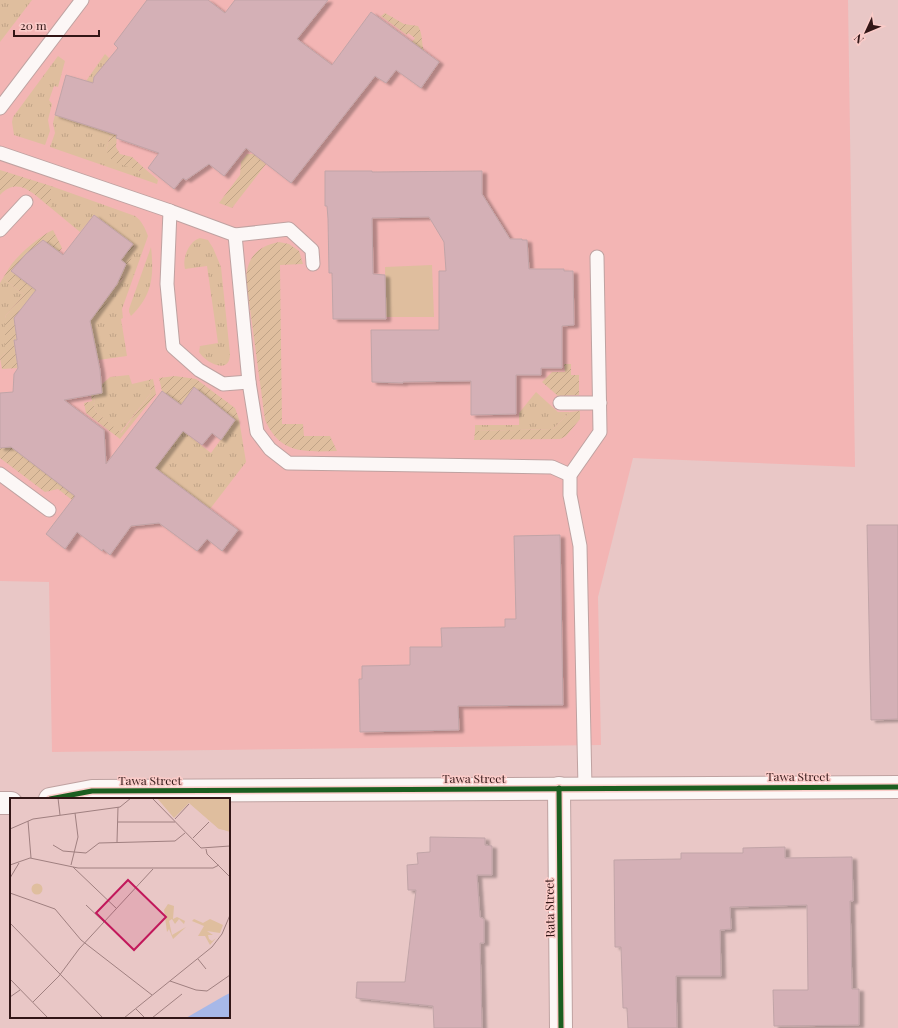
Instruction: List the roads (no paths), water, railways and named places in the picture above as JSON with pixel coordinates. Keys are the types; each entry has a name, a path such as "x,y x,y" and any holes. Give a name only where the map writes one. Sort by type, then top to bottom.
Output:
{"street":[{"name":"Tawa Street","path":"55,798 92,791 898,787"},
{"name":"Rata Street","path":"559,788 562,1028"}],"lane":[{"path":"0,108 82,0"},
{"path":"0,153 170,211 234,235 289,230 312,250 313,264"},
{"path":"0,230 26,202"},
{"path":"170,211 167,284 173,347 199,370 223,384 249,382"},
{"path":"234,235 249,382 257,432 270,449 288,463 552,467 570,475"},
{"path":"585,788 580,546 570,495 570,475 600,432 597,257"},
{"path":"560,403 600,403"},
{"path":"0,474 49,510"}]}
